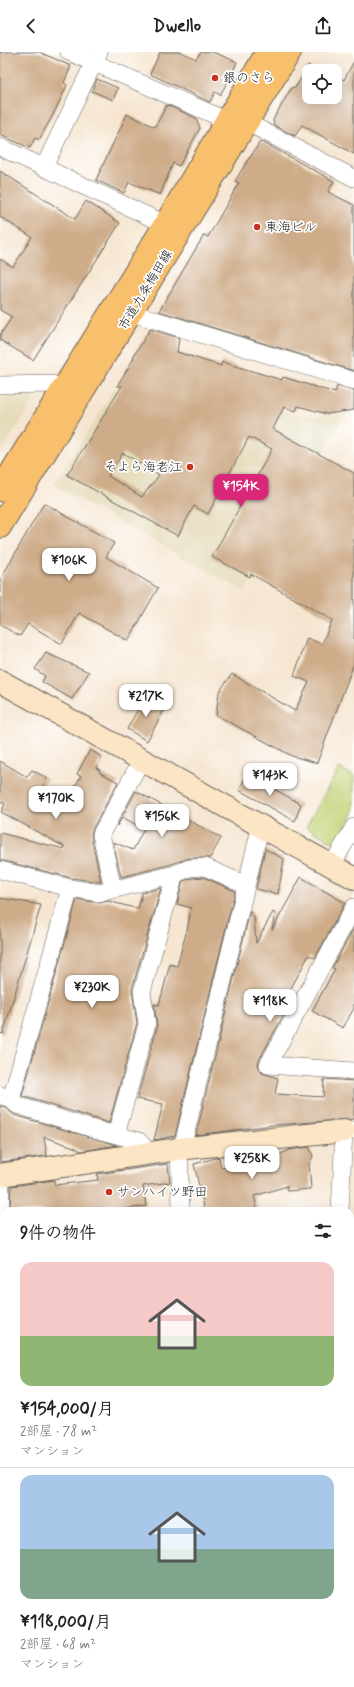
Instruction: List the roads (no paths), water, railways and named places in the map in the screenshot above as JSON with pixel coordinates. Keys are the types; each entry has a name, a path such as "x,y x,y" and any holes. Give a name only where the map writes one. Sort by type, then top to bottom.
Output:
{"main road":[{"name":"市道九条梅田線","path":"0,527 124,308 165,224 267,52"},
{"name":"市道九条梅田線","path":"0,490 63,389 124,308 248,123 290,52"}],"street":[{"path":"69,52 97,57 226,120 248,123 354,178"},
{"path":"44,167 97,57"},
{"path":"0,147 165,224"},
{"path":"124,308 354,381"},
{"path":"0,385 52,384 63,389"},
{"path":"0,681 354,878"},
{"path":"113,890 101,834 142,759"},
{"path":"179,1207 179,1149 184,1140 261,825"},
{"path":"332,866 354,827"},
{"path":"0,870 70,888 100,892 175,874 190,868 205,867 246,885"},
{"path":"116,1135 147,1024 142,992 175,874"},
{"path":"70,888 5,1097 17,1105 139,1141 150,1154"},
{"path":"354,907 268,1065 354,1071"},
{"path":"0,1207 1,1175 179,1149 349,1131 340,1207"}],"place":[{"name":"銀のさら","path":"215,78"},
{"name":"東海ビル","path":"257,227"},
{"name":"そよら海老江","path":"190,467"},
{"name":"サンハイツ野田","path":"109,1192"}]}
